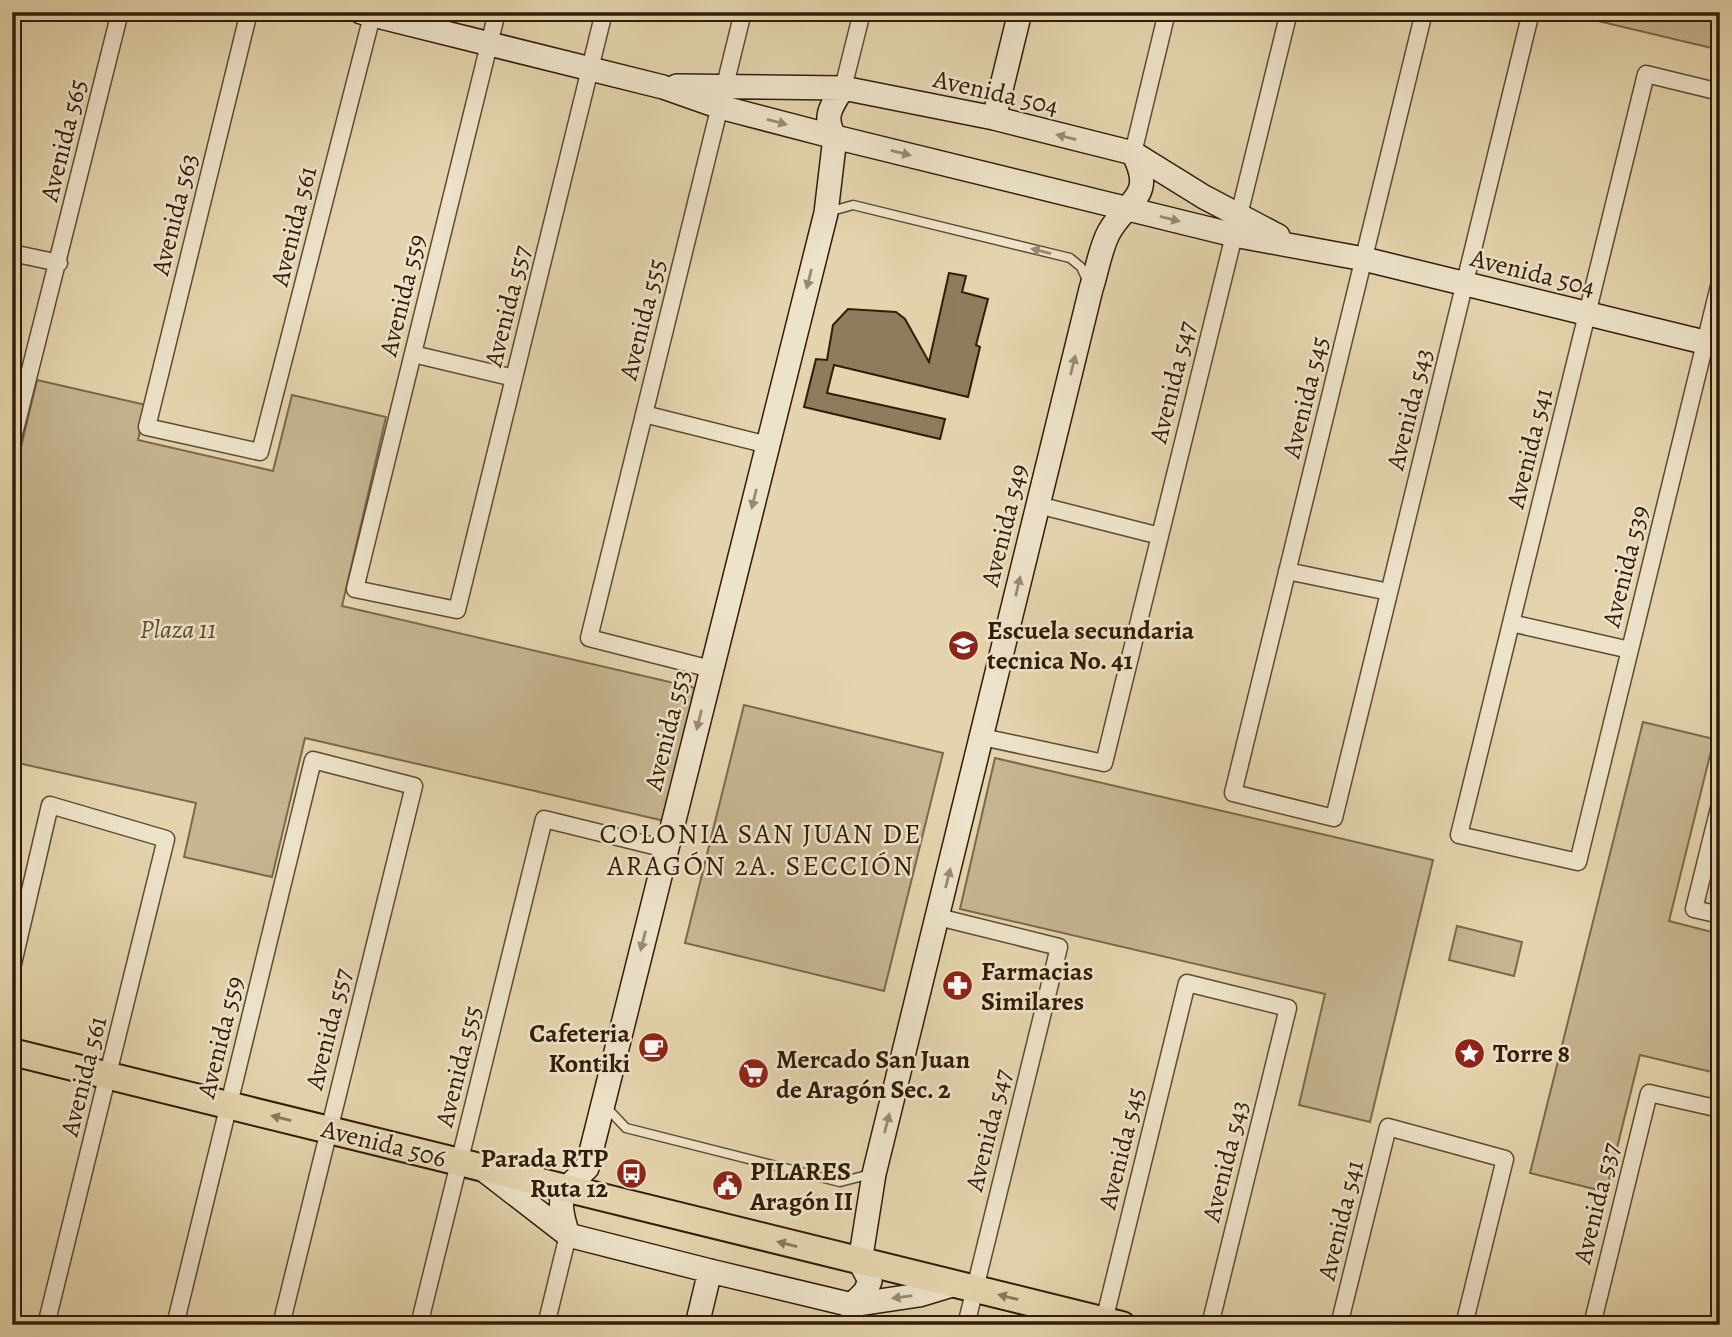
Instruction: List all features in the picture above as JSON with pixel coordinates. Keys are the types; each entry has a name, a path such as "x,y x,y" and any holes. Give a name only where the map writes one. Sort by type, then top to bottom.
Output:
{"main road":[{"name":"Avenida 506","path":"12,1052 1110,1323"}],"street":[{"name":"Avenida 565","path":"12,442 120,12"},
{"name":"Avenida 563","path":"249,12 147,427 260,452"},
{"name":"Avenida 559","path":"457,610 355,589 497,12"},
{"name":"Avenida 557","path":"457,610 604,12"},
{"name":"Avenida 555","path":"712,669 589,638 743,12"},
{"path":"844,88 862,12"},
{"path":"994,118 1020,12"},
{"path":"1133,153 1167,12"},
{"name":"Avenida 547","path":"982,737 1104,763 1289,12"},
{"name":"Avenida 545","path":"1334,818 1233,793 1424,12"},
{"name":"Avenida 543","path":"1334,818 1531,12"},
{"name":"Avenida 504","path":"369,13 590,70 663,87 722,96 835,137 1129,208 1237,225 1292,243 1712,344"},
{"name":"Avenida 561","path":"260,452 369,13"},
{"name":"Avenida 541","path":"1578,862 1460,835 1646,74 1720,92"},
{"name":"Avenida 504","path":"722,96 844,88 994,118 1133,153 1204,197 1237,225"},
{"name":"Avenida 553","path":"565,1189 587,1168 826,212 835,137 829,125 829,111 844,88"},
{"name":"Avenida 549","path":"849,1315 870,1281 867,1270 860,1262 874,1174 1091,289 1109,233 1129,208 1142,185 1140,168 1133,153"},
{"path":"12,253 59,263"},
{"name":"Avenida 539","path":"1578,862 1630,650 1712,344 1720,282"},
{"path":"413,354 514,378"},
{"path":"644,414 768,444"},
{"path":"1038,505 1160,536"},
{"path":"1287,571 1389,592"},
{"path":"1511,623 1630,650"},
{"name":"Avenida 559","path":"174,1325 313,761 414,786"},
{"name":"Avenida 557","path":"281,1325 414,786"},
{"path":"1720,804 1694,909 1720,915"},
{"name":"Avenida 561","path":"12,968 50,805 166,839 46,1325"},
{"name":"Avenida 555","path":"419,1325 470,1164 544,819 666,849"},
{"name":"Avenida 547","path":"938,917 1059,947 963,1287 966,1325"},
{"name":"Avenida 545","path":"1110,1323 1187,983"},
{"name":"Avenida 543","path":"1187,983 1287,1008 1210,1325"},
{"name":"Avenida 537","path":"1592,1325 1649,1093 1720,1109"},
{"name":"Avenida 541","path":"1339,1325 1388,1127 1505,1159 1464,1325"},
{"path":"470,1164 568,1235 710,1271 849,1315 919,1295 963,1287"},
{"path":"545,1325 568,1235 560,1206 565,1189"},
{"path":"697,1325 710,1271"}],"lane":[{"path":"826,212 853,205 1070,258 1081,267 1091,289"},
{"path":"603,1104 626,1129 840,1182 874,1174"}],"green space":[{"path":"1560,12 1720,12 1720,50"},
{"name":"Plaza 11","path":"37,380 146,405 138,440 273,471 292,395 386,417 342,606 700,689 669,822 305,738 272,877 184,857 196,803 18,763 12,785 12,485"},
{"path":"744,705 943,753 884,991 685,943"},
{"path":"1643,722 1714,739 1669,921 1720,934 1720,1074 1640,1055 1606,1192 1530,1173"},
{"path":"995,758 1433,860 1370,1122 1299,1105 1325,994 960,909"},
{"path":"1457,926 1522,942 1514,976 1449,960"}],"building":[{"path":"949,273 966,276 962,292 988,299 976,345 980,347 968,397 834,365 827,393 945,419 940,439 804,407 816,359 827,360 833,325 848,309 896,312 905,319 929,362"}],"place":[{"name":"Escuela secundaria tecnica No. 41","path":"964,645"},
{"name":"Farmacias Similares","path":"958,986"},
{"name":"Cafeteria Kontiki","path":"653,1048"},
{"name":"Torre 8","path":"1470,1053"},
{"name":"Mercado San Juan de Aragón Sec. 2","path":"753,1074"},
{"name":"Parada RTP Ruta 12","path":"631,1173"},
{"name":"PILARES Aragón II","path":"727,1186"}],"district":[{"name":"COLONIA SAN JUAN DE ARAGÓN 2A. SECCIÓN","path":"761,849"}]}
